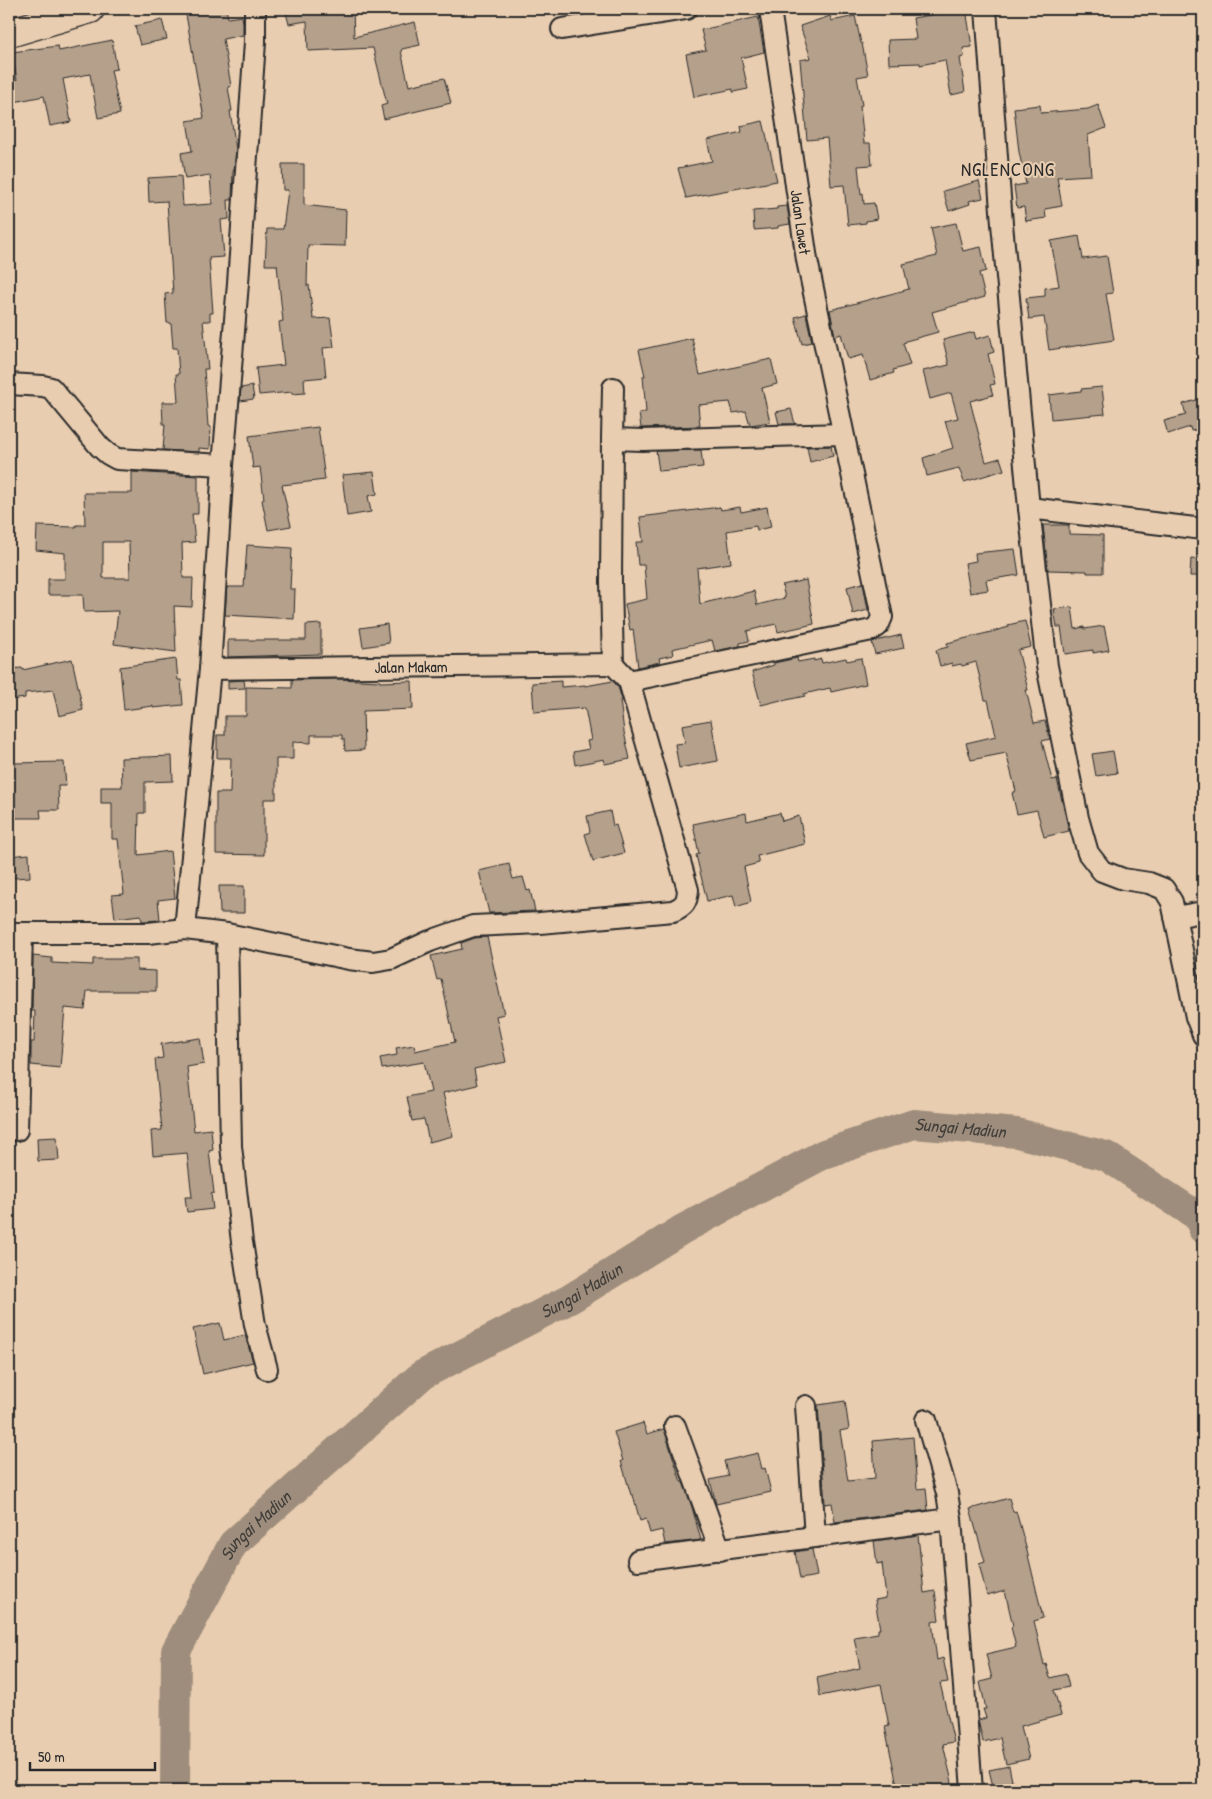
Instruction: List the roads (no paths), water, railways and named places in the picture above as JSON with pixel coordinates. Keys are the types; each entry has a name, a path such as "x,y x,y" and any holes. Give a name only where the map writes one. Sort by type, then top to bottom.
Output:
{"street":[{"path":"9,33 90,9"},
{"path":"185,929 210,669 223,465 255,42 255,9"},
{"path":"562,29 686,9"},
{"name":"Jalan Lawet","path":"629,681 872,630 878,626 882,616 806,260 770,9"},
{"path":"986,9 1002,224 1029,508 1048,666 1078,818 1088,854 1102,871 1123,878 1149,882 1164,889 1172,902 1196,1017 1203,1035"},
{"path":"9,384 51,388 100,447 108,454 117,458 223,465"},
{"path":"17,1130 15,933 148,933 185,929 227,934 349,959 373,962 391,959 430,941 473,926 540,923 673,911 683,907 688,900 688,890 629,681 612,664 613,388"},
{"path":"612,439 642,440 843,434"},
{"path":"1029,508 1203,529"},
{"name":"Jalan Makam","path":"210,669 612,664"},
{"path":"1175,917 1203,912"},
{"path":"227,934 231,1146 242,1242 255,1325 267,1369"},
{"path":"806,1406 815,1537"},
{"path":"926,1420 951,1519 972,1790"},
{"path":"675,1426 720,1550"},
{"path":"638,1560 951,1519"}],"waterway":[{"name":"Sungai Madiun","path":"175,1790 176,1651 233,1544 422,1375 570,1299 683,1229 824,1154 914,1124 1017,1133 1106,1156 1199,1217 1203,1229"}],"district":[{"name":"NGLENCONG","path":"1008,169"}]}
